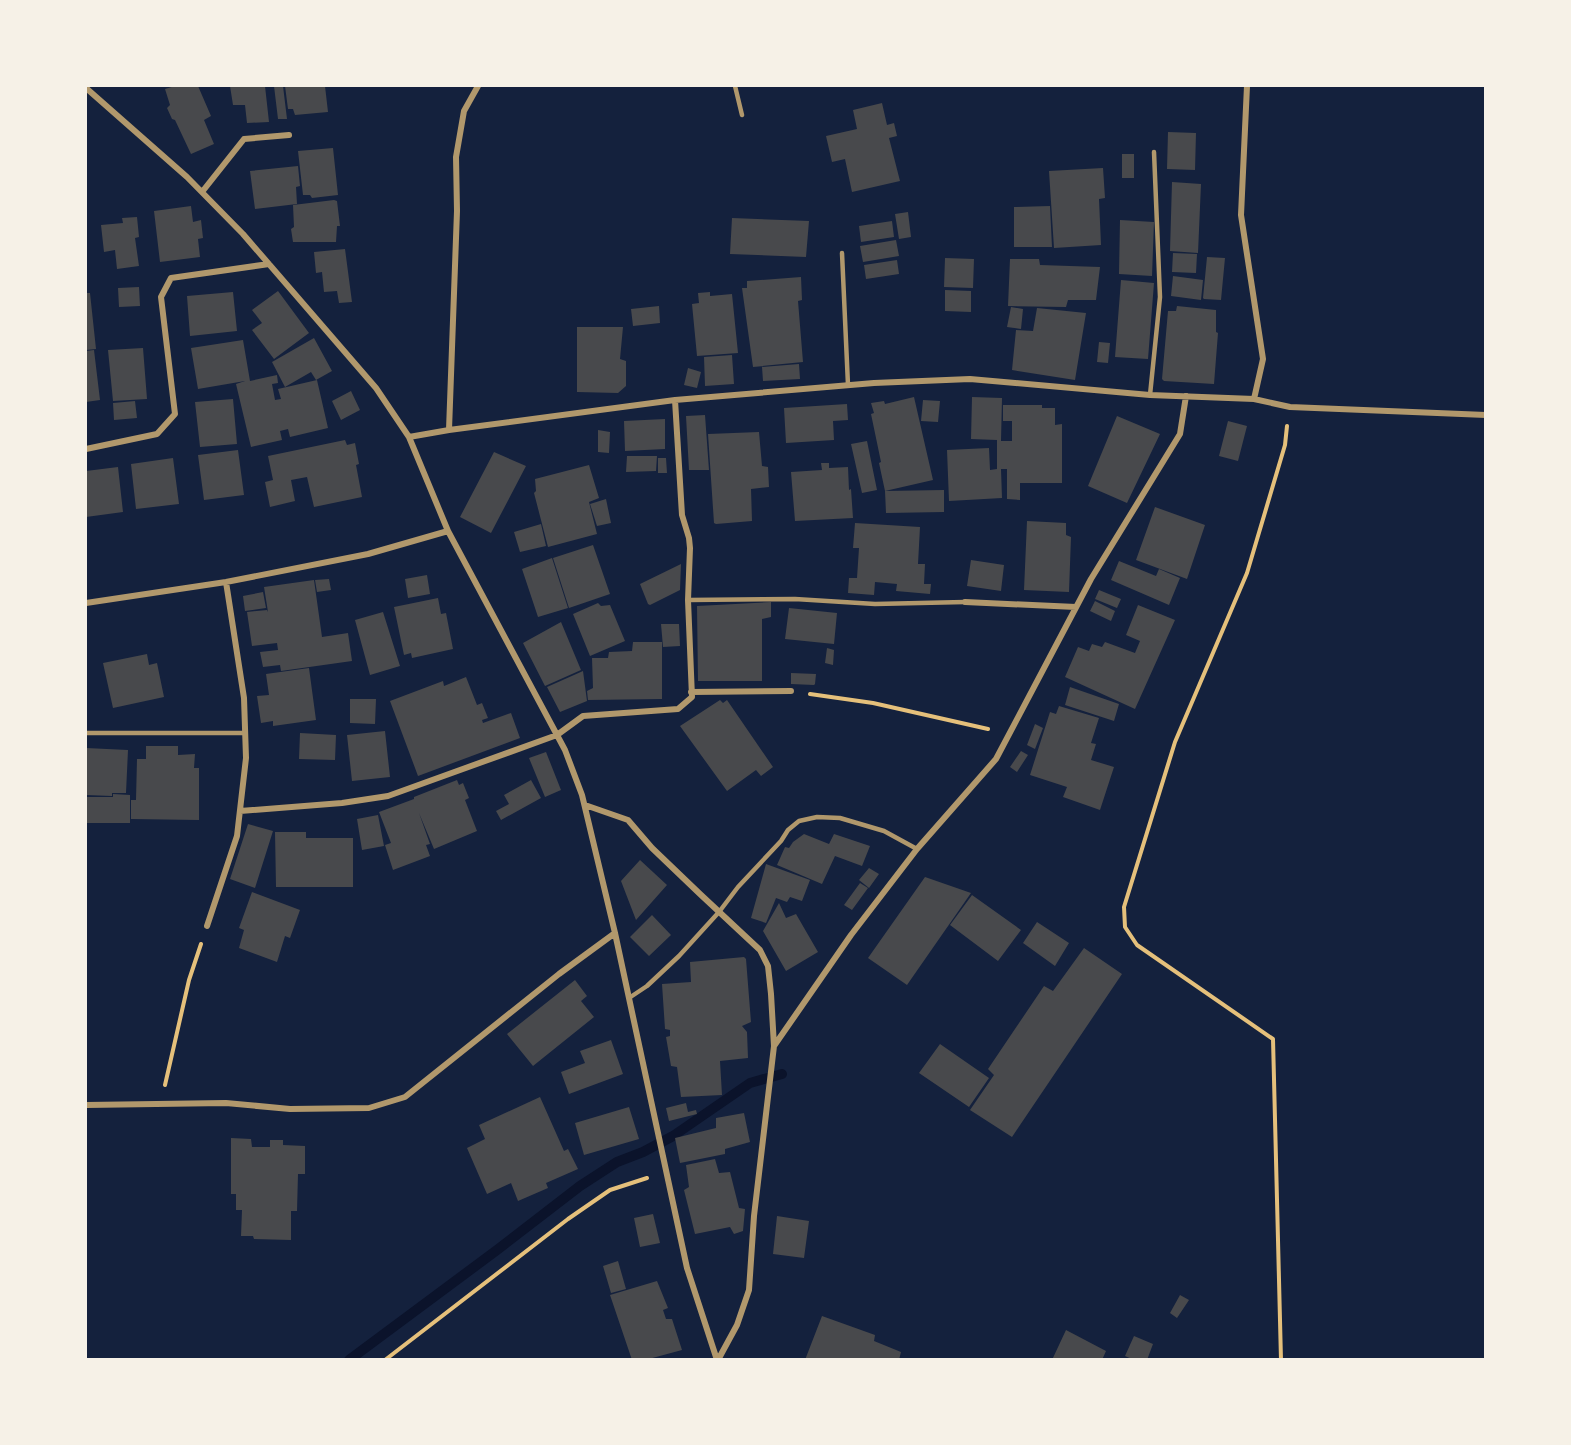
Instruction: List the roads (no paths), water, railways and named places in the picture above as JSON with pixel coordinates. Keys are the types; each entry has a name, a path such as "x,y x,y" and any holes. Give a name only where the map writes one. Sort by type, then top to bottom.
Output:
{"street":[{"path":"449,430 457,211 456,157 464,111 478,86"},
{"path":"1247,86 1241,215 1263,359 1254,399"},
{"path":"86,88 187,177 243,234 376,388 410,437 448,531 565,750 582,795 615,933 687,1268 717,1359"},
{"path":"202,192 244,140 289,135"},
{"path":"86,448 157,434 175,414 160,297 171,278 269,264"},
{"path":"410,437 675,400 970,379 1150,395 1254,399 1290,407 1485,415"},
{"path":"774,1046 851,934 917,849 996,759 1091,579 1180,434 1186,396"},
{"path":"240,811 342,804 388,796 557,735 583,716 678,709 692,697 688,600 690,548 682,515 675,400"},
{"path":"86,603 226,582 368,554 448,531"},
{"path":"207,926 237,836 246,758 243,699 226,582"},
{"path":"964,602 1076,607"},
{"path":"691,692 791,691"},
{"path":"585,805 628,820 652,848 760,950 768,966 774,1046 754,1216 749,1290 737,1325 717,1359"},
{"path":"86,1105 226,1103 290,1109 369,1108 405,1097 559,974 615,933"}],"lane":[{"path":"735,86 742,115"},
{"path":"1150,395 1160,297 1154,152"},
{"path":"842,253 848,386"},
{"path":"688,600 795,598 875,604 964,602"},
{"path":"86,733 245,733"},
{"path":"629,998 647,986 680,956 788,830 799,821 817,816 840,818 884,831 917,849"}],"waterway":[{"path":"349,1360 580,1186 617,1162 643,1152 673,1136 750,1083 782,1074"}]}
